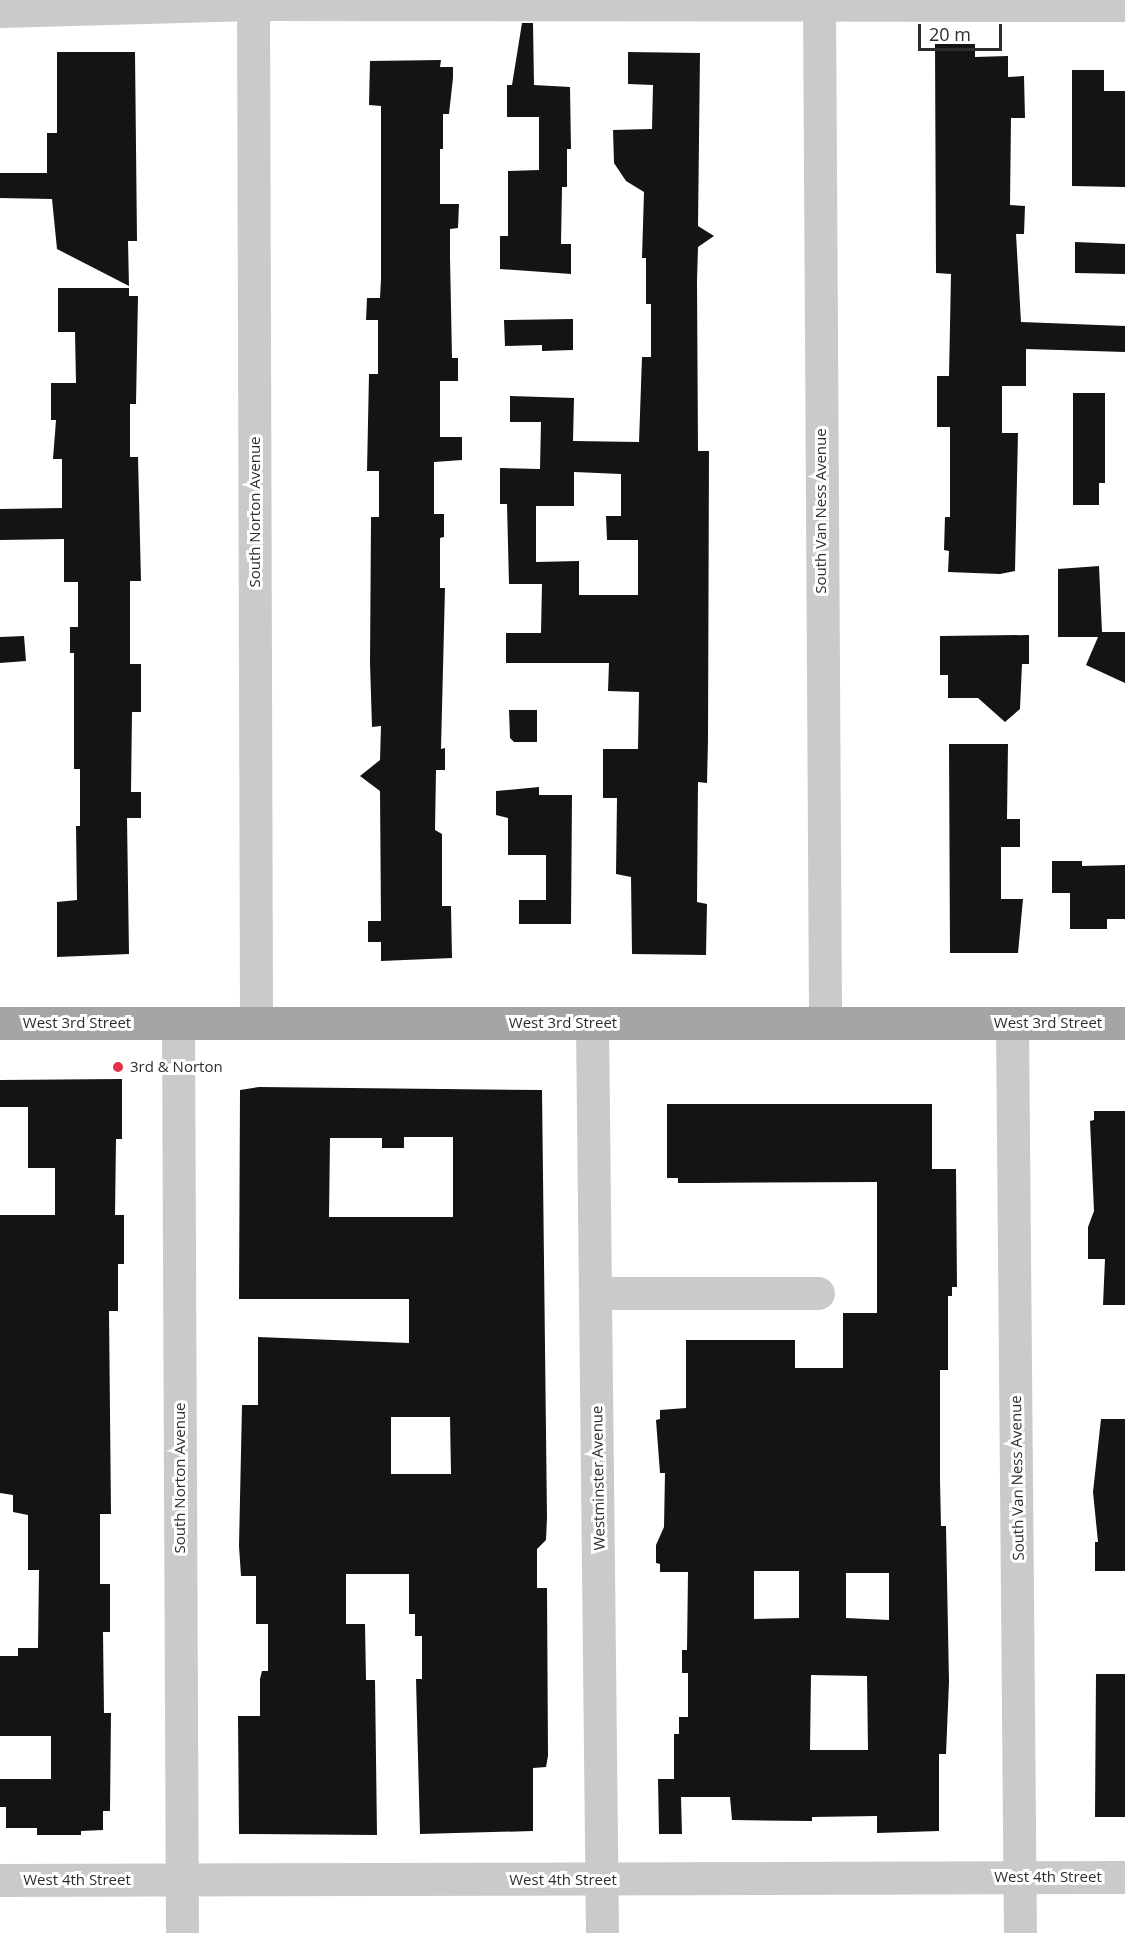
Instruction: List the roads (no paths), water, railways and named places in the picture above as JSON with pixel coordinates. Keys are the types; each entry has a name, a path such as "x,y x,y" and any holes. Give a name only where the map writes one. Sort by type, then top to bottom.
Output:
{"main road":[{"name":"West 3rd Street","path":"0,1023 1125,1023"}],"street":[{"path":"0,10 253,2 1125,4"},
{"name":"South Norton Avenue","path":"253,2 256,1023"},
{"name":"South Van Ness Avenue","path":"819,2 825,1022"},
{"name":"South Norton Avenue","path":"178,1023 182,1933"},
{"name":"Westminster Avenue","path":"592,1023 602,1933"},
{"name":"South Van Ness Avenue","path":"1012,1023 1020,1933"},
{"path":"595,1293 818,1293"},
{"name":"West 4th Street","path":"0,1880 1125,1877"}],"place":[{"name":"3rd & Norton","path":"118,1067"}]}
